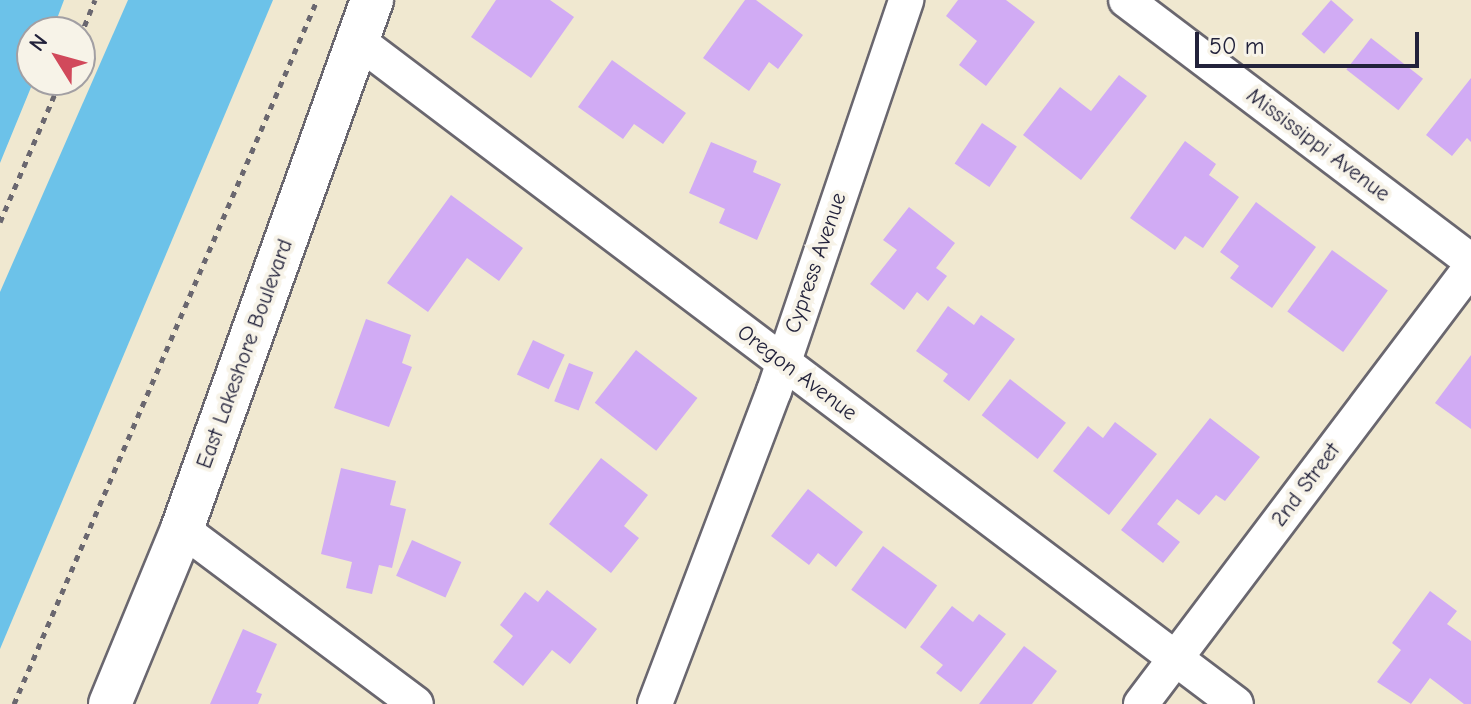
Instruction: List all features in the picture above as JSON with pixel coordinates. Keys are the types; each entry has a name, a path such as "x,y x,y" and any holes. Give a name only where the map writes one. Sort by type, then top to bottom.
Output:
{"street":[{"name":"East Lakeshore Boulevard","path":"110,704 182,529 372,0"},
{"name":"Cypress Avenue","path":"655,704 782,362 906,0"},
{"name":"Mississippi Avenue","path":"1126,0 1471,264"},
{"name":"Oregon Avenue","path":"358,41 1236,704"},
{"name":"2nd Street","path":"1141,704 1471,264"},
{"path":"182,529 416,704"}],"path":[{"path":"14,704 317,0"},
{"path":"0,222 54,96"}],"water":[{"path":"0,0 64,0 58,16 16,16 16,96 27,96 0,163"},
{"path":"128,0 273,0 0,649 0,292 86,96 96,96 96,73"}],"building":[{"path":"496,0 550,0 574,17 531,78 471,37"},
{"path":"745,0 756,0 803,35 778,69 769,62 749,91 703,58"},
{"path":"958,0 1006,0 1035,22 986,86 959,65 977,41 946,16"},
{"path":"1331,0 1354,20 1324,54 1301,34"},
{"path":"1371,38 1423,79 1398,110 1346,70"},
{"path":"612,60 686,113 663,144 634,124 623,139 578,107"},
{"path":"1119,75 1147,96 1081,180 1023,135 1060,87 1091,111"},
{"path":"1471,78 1471,142 1467,138 1452,156 1426,135"},
{"path":"982,123 1017,146 989,187 955,164"},
{"path":"1185,141 1216,164 1209,175 1239,197 1203,248 1185,236 1175,250 1130,218"},
{"path":"711,142 757,161 753,172 781,184 757,240 719,223 725,209 689,193"},
{"path":"451,195 523,248 499,281 467,258 428,312 387,283"},
{"path":"1256,202 1316,247 1272,308 1230,278 1239,266 1220,252"},
{"path":"909,207 955,243 936,268 947,276 928,301 917,292 904,310 870,284 897,250 883,240"},
{"path":"1332,250 1388,291 1343,352 1287,311"},
{"path":"948,306 974,325 981,315 1015,339 969,401 943,381 948,374 916,351"},
{"path":"366,319 411,335 402,363 412,367 389,427 334,408"},
{"path":"533,340 565,355 549,389 517,374"},
{"path":"636,350 697,398 656,451 595,403"},
{"path":"1471,355 1471,429 1435,403"},
{"path":"569,363 593,372 579,411 554,401"},
{"path":"1010,379 1066,423 1038,459 982,415"},
{"path":"1210,418 1260,457 1225,501 1216,495 1199,515 1177,499 1157,524 1180,542 1163,563 1121,530"},
{"path":"1115,422 1157,454 1109,515 1053,471 1088,426 1103,438"},
{"path":"601,458 648,495 624,526 639,538 611,573 549,524"},
{"path":"341,468 396,481 390,505 406,509 392,568 379,565 372,594 346,588 352,562 321,554"},
{"path":"808,489 863,532 836,567 818,553 809,565 771,536"},
{"path":"412,540 461,562 445,598 396,576"},
{"path":"883,546 937,585 905,629 851,590"},
{"path":"547,590 597,629 570,664 552,650 523,686 493,662 513,636 500,625 525,592 538,602"},
{"path":"1430,591 1457,611 1447,624 1471,641 1471,704 1464,704 1430,678 1411,704 1377,682 1401,650 1392,643"},
{"path":"952,606 973,622 979,614 1006,634 961,692 936,673 943,665 920,647"},
{"path":"243,629 277,644 256,692 262,694 258,704 210,704"},
{"path":"1024,646 1057,671 1032,704 979,704"}]}
